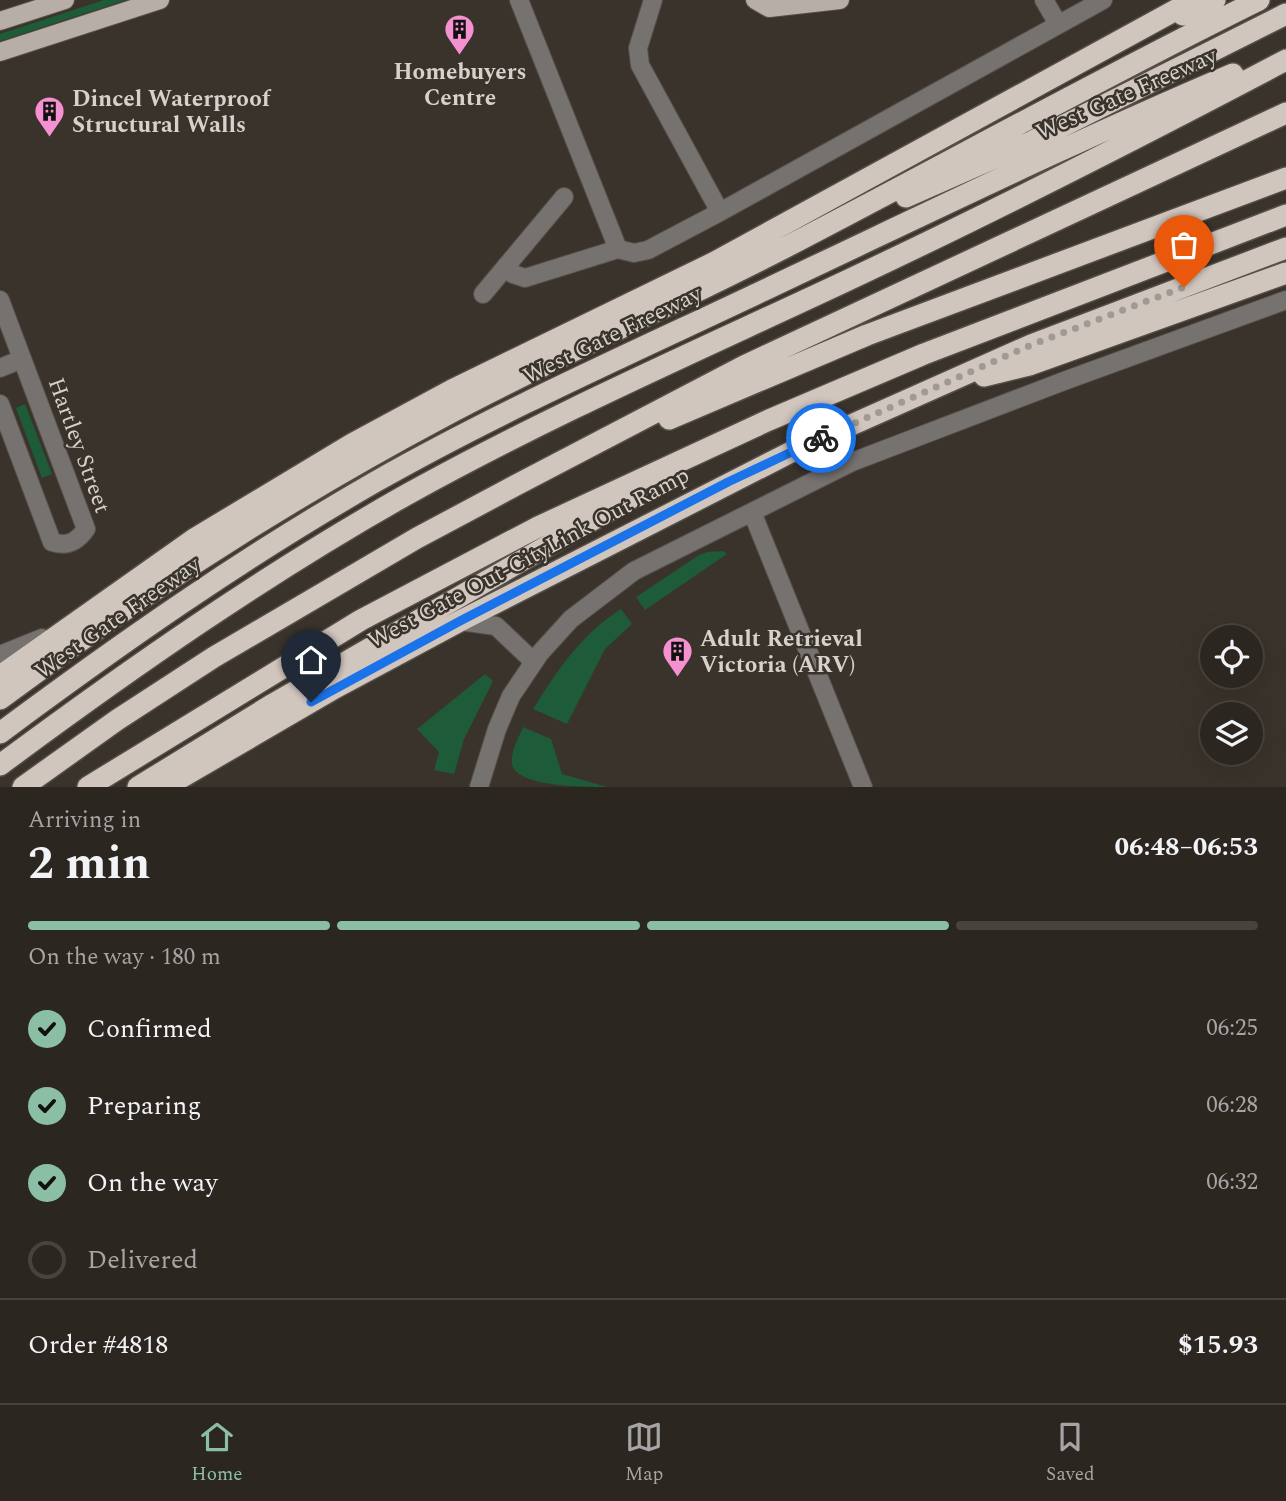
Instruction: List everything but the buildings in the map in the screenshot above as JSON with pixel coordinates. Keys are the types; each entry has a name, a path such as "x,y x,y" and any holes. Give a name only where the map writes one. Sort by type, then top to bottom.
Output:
{"highway":[{"path":"0,676 194,539 352,444 474,379 715,262 1194,0"},
{"path":"1052,79 1215,0"},
{"path":"0,699 85,636 190,565 358,463 441,417 788,246 1129,65 1259,0"},
{"path":"788,246 942,183 1033,141 1286,14"},
{"name":"West Gate Freeway","path":"0,733 167,612 374,482 590,373 1157,117 1286,52"},
{"path":"0,765 187,629 287,565 406,495 562,415 887,261 1157,117 1286,60"},
{"path":"23,787 117,720 226,650 417,538 744,366 1286,113"},
{"path":"522,482 867,335 1286,178"},
{"path":"88,787 361,620 538,527 769,420 996,326 1286,215"},
{"path":"925,391 1031,345 1286,248"},
{"path":"925,391 1029,365 1286,273"},
{"name":"West Gate Out-CityLink Out Ramp","path":"165,787 335,688 460,621 728,482 925,391"},
{"path":"138,787 373,646 769,420"}],"main road":[{"path":"0,21 65,0"},
{"path":"0,52 160,0"},
{"path":"755,0 769,8 840,0"}],"street":[{"path":"519,0 618,248"},
{"path":"653,0 638,48 640,65 720,212"},
{"path":"1044,0 1058,24"},
{"path":"506,266 518,277 532,276 618,248 634,253 648,250 1103,0"},
{"path":"483,294 564,198"},
{"name":"Hartley Street","path":"0,300 86,529 79,540 62,545 52,542 0,404"},
{"path":"479,787 497,729 512,696 534,662 571,619 615,583 656,559 852,462 1286,300"},
{"name":"Hartley Street","path":"0,368 22,359"},
{"path":"752,512 863,787"},
{"path":"0,655 24,647 79,619"},
{"path":"460,621 496,626 534,662"}],"green space":[{"path":"104,0 126,0 0,41 0,34"},
{"path":"25,404 52,474 42,478 16,408"},
{"path":"723,551 727,554 645,610 636,597 699,555"},
{"path":"621,609 632,624 605,649 567,724 533,709 582,641"},
{"path":"485,674 493,681 464,739 454,774 434,770 439,752 417,729"},
{"path":"523,727 551,739 562,774 607,787 552,784 516,772 512,755"}],"way so far":[{"path":"821,438 1031,345 1184,287"}],"place":[{"name":"Homebuyers Centre","path":"460,57"},
{"name":"Dincel Waterproof Structural Walls","path":"49,138"},
{"name":"Adult Retrieval Victoria (ARV)","path":"677,678"}],"route":[{"path":"311,702 460,621 728,482 821,438"}]}
